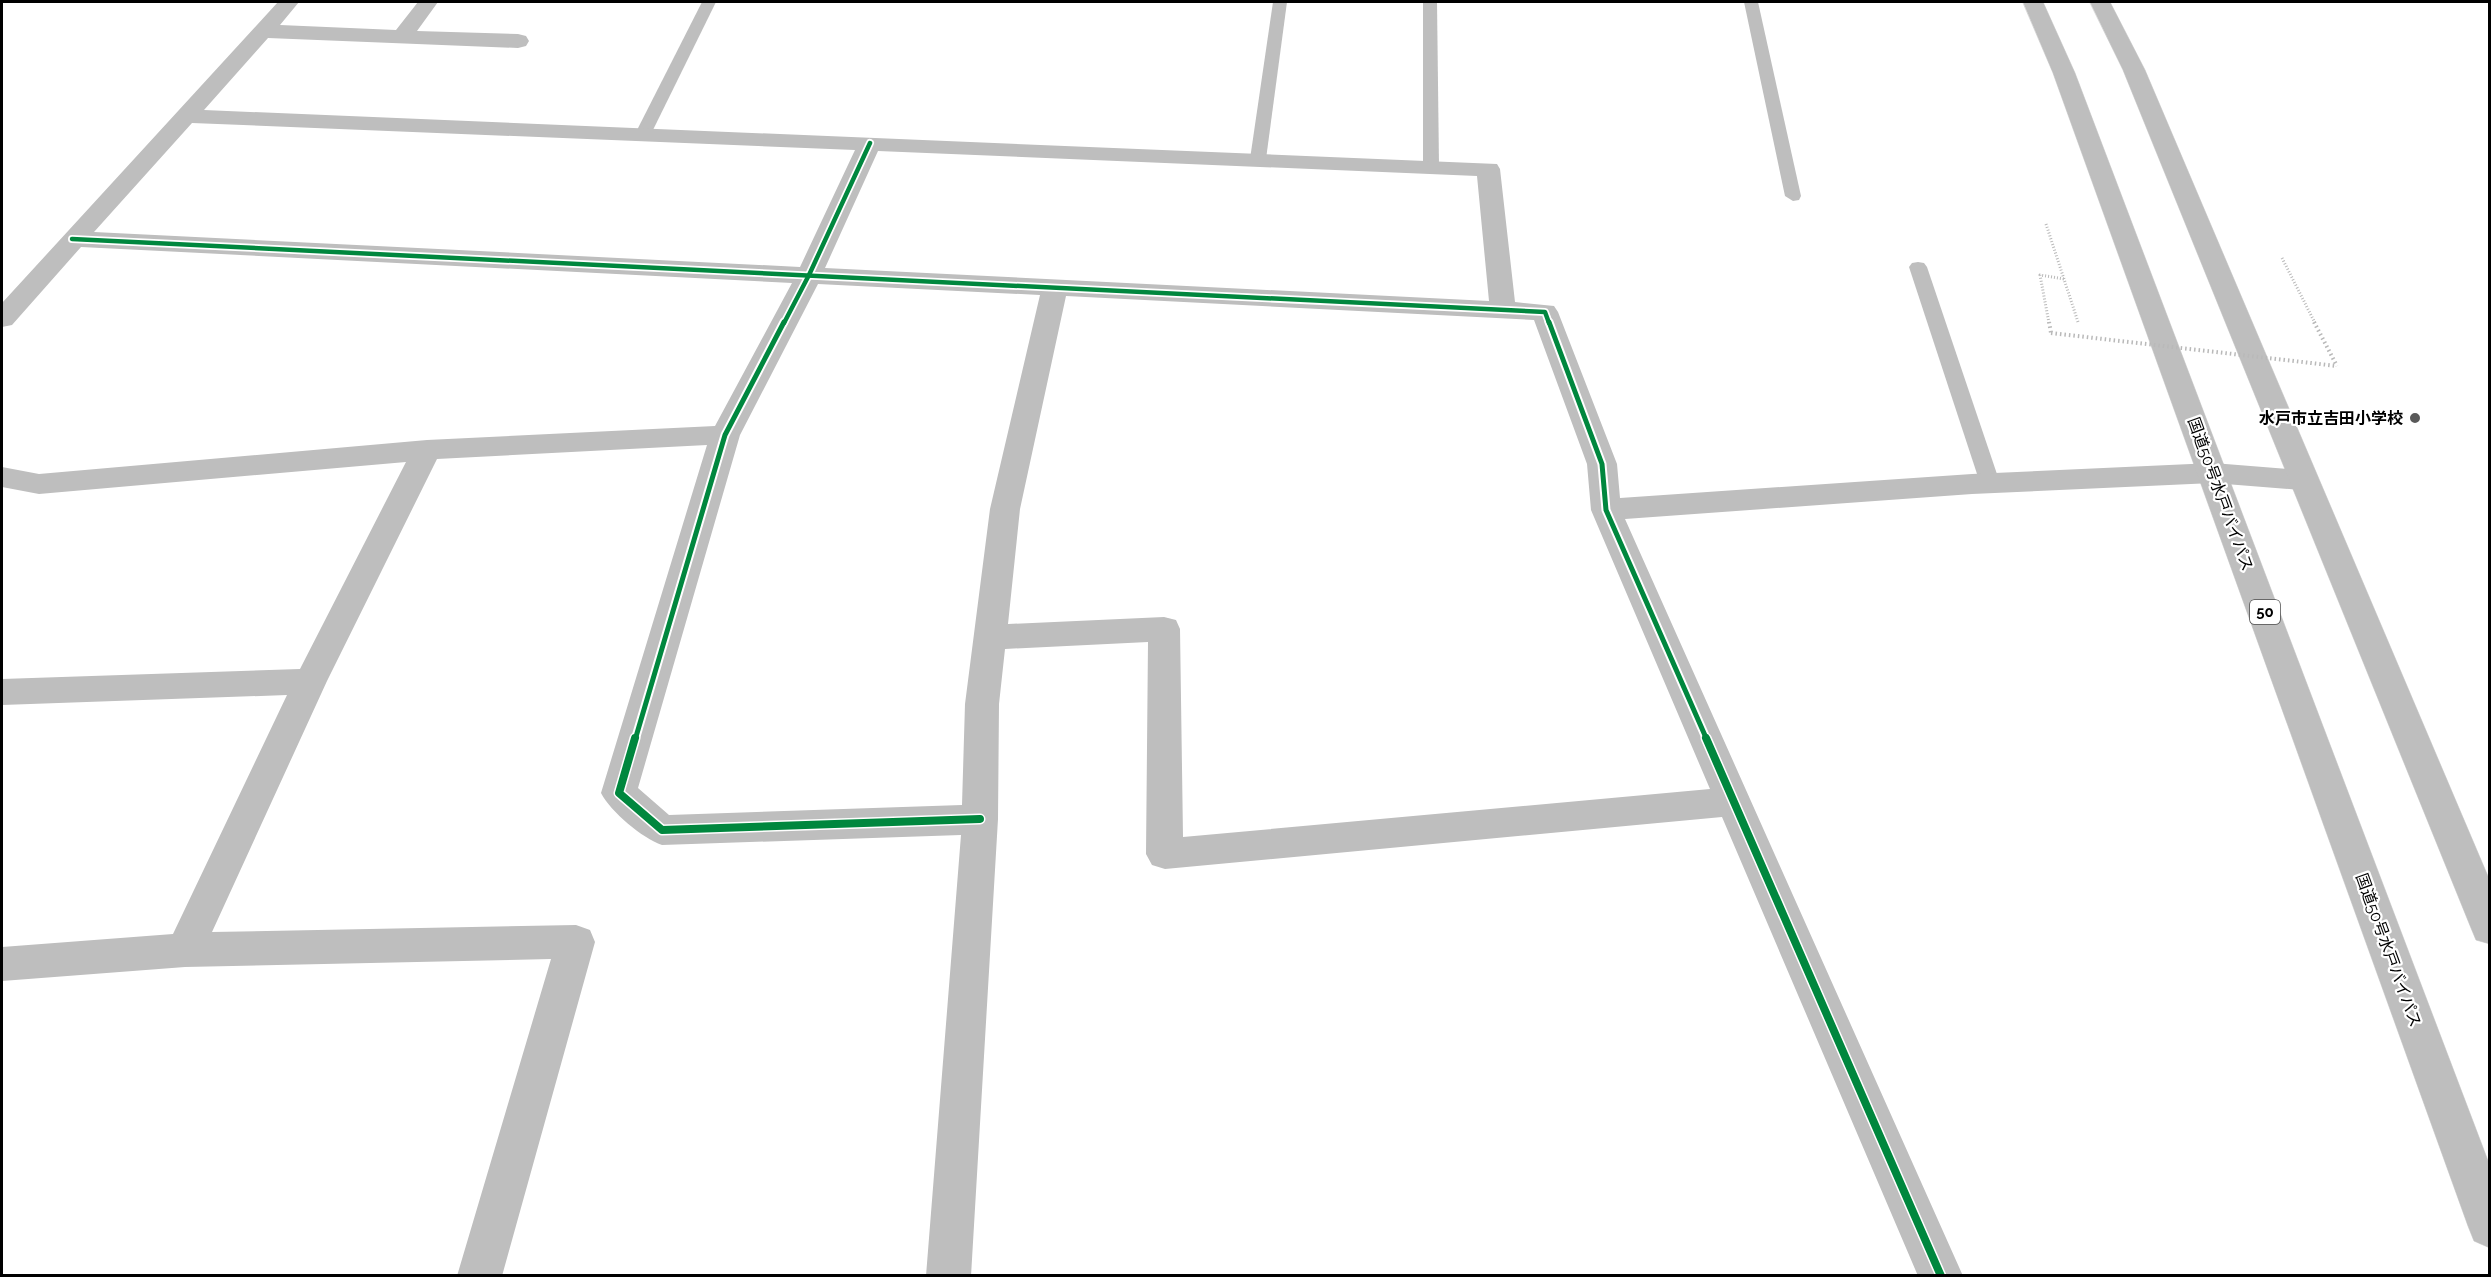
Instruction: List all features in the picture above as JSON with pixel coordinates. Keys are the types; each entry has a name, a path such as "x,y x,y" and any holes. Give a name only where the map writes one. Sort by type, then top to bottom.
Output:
{"main road":[{"path":"2,318 289,2"},
{"path":"402,36 428,2"},
{"name":"国道50号水戸バイパス","path":"2033,2 2064,74 2213,473 2490,1226"},
{"path":"2100,2 2134,70 2302,480 2490,928"},
{"path":"263,31 518,41"},
{"path":"184,116 1488,169 1503,311"},
{"path":"870,143 809,275 725,435 619,793 662,830 980,819"},
{"path":"72,239 1545,312 1602,464 1606,510 1941,1275"},
{"path":"948,1275 980,819 982,704 1005,509 1055,288"},
{"path":"2,477 39,484 427,450 725,435"},
{"path":"185,950 310,681 427,450"},
{"path":"1606,510 1990,483 2213,473 2302,480"},
{"path":"990,637 1164,629 1165,854 1734,801"},
{"path":"2,692 310,681"},
{"path":"2,964 185,950 576,942 478,1275"}],"lane":[{"path":"643,134 709,2"},
{"path":"1258,159 1280,2"},
{"path":"1430,2 1431,166"},
{"path":"1751,2 1793,196"},
{"path":"1918,267 1990,483"}],"path":[{"path":"2046,224 2078,322"},
{"path":"2064,279 2040,275 2051,333 2337,366 2282,258"}],"cycle path":[{"path":"870,143 809,275 725,435 619,793 662,830 980,819"},
{"path":"72,239 1545,312 1602,464 1606,510 1941,1276"}],"place":[{"name":"水戸市立吉田小学校","path":"2415,418"}]}
